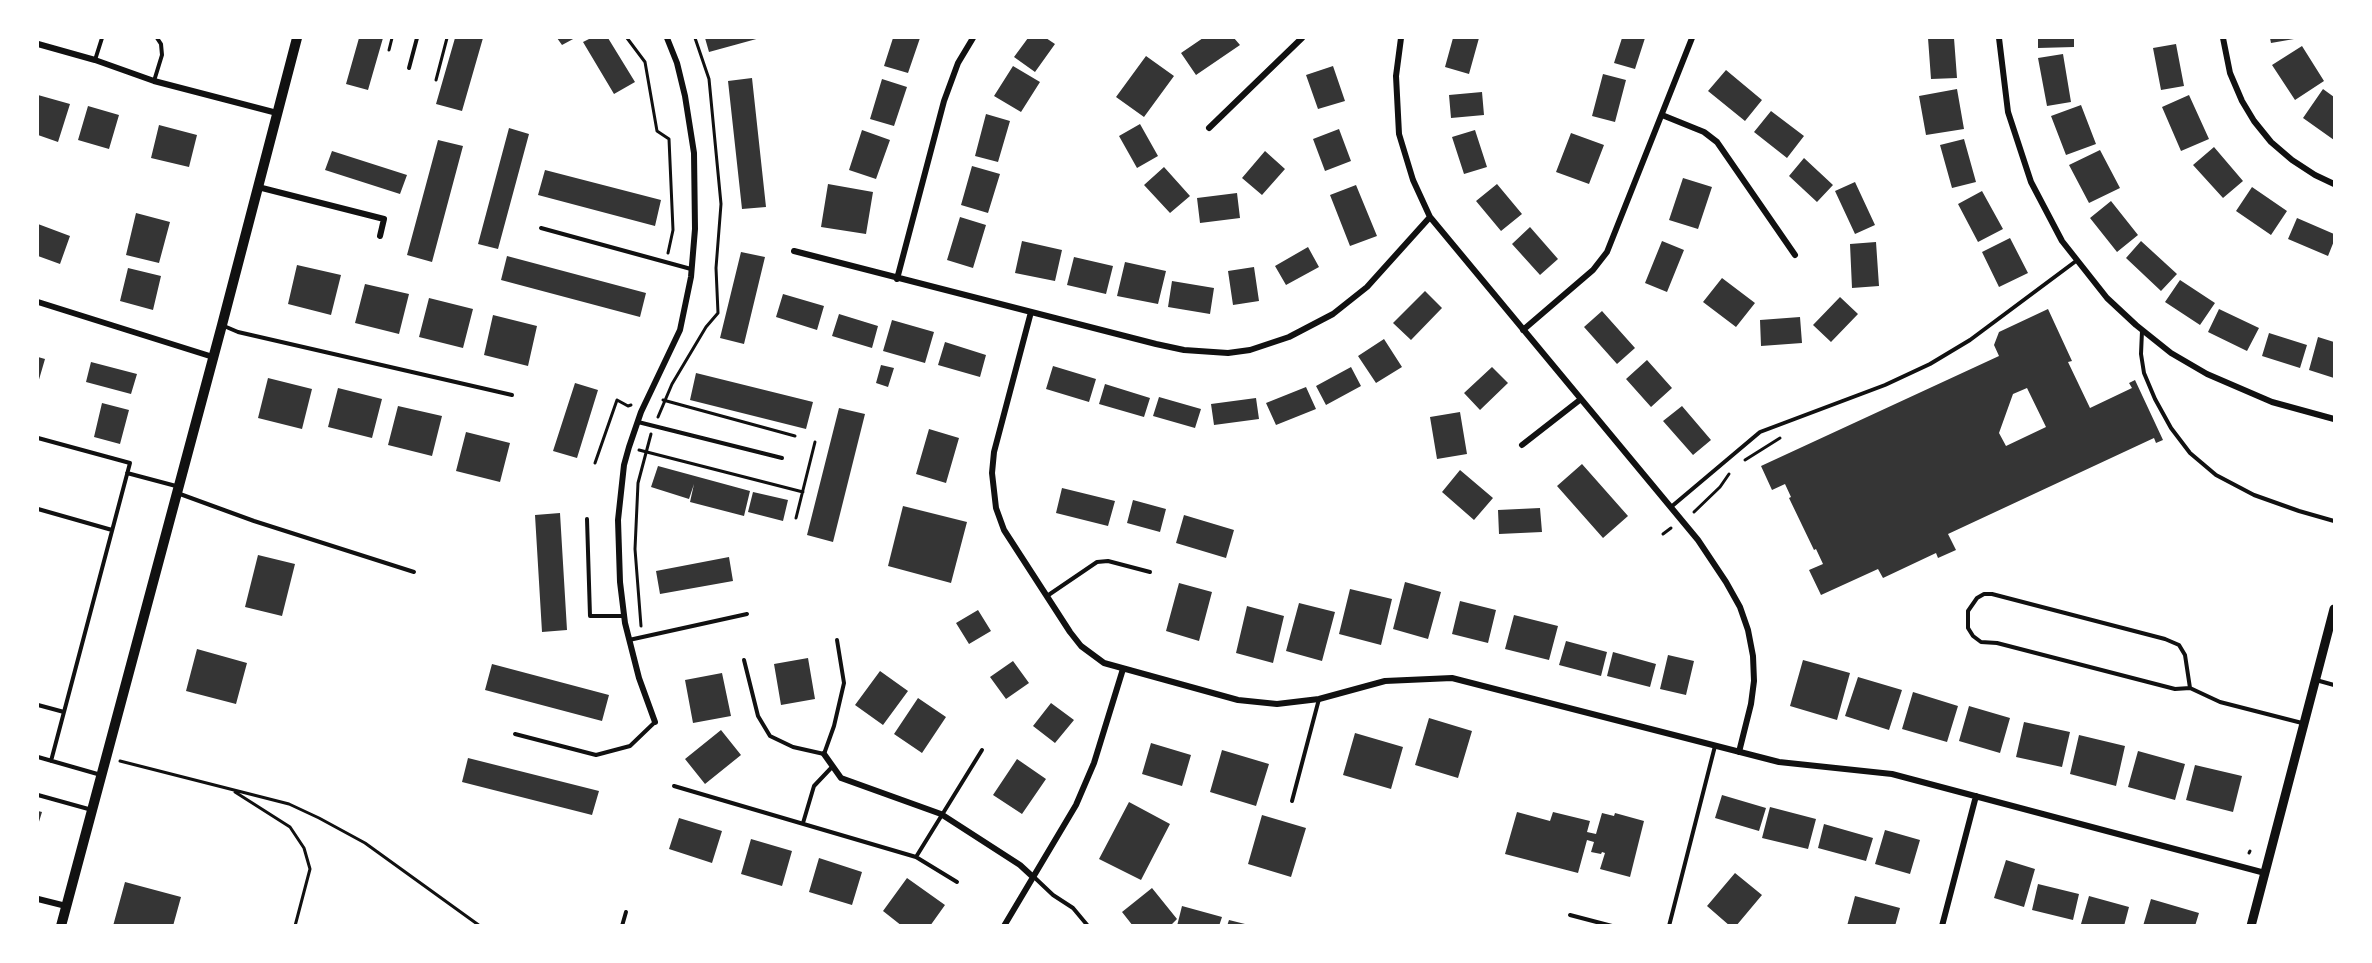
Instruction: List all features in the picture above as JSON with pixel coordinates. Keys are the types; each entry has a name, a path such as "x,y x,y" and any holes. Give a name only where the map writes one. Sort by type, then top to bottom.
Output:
{"main road":[{"path":"61,926 297,38"}],"street":[{"path":"655,722 639,678 624,615 620,582 618,519 620,492 629,447 648,397 680,330 691,269 696,201 694,153 685,96 668,38"},
{"path":"897,279 944,101 958,63 973,38"},
{"path":"1209,128 1302,38"},
{"path":"1401,38 1396,76 1399,134 1413,180 1430,217 1698,540 1740,607 1748,630 1753,656 1754,681 1751,704 1739,752"},
{"path":"1523,330 1593,270 1607,252 1692,38"},
{"path":"1999,38 2008,112 2031,182 2062,241 2107,298 2142,331 2170,353 2238,389 2272,402 2334,419"},
{"path":"2223,38 2230,73 2254,121 2271,142 2292,160 2334,184"},
{"path":"38,44 95,60 154,81 277,113"},
{"path":"1662,115 1704,132 1717,142 1796,255"},
{"path":"257,186 384,219 380,236"},
{"path":"794,251 1184,350 1228,353 1250,350 1289,337 1311,327 1350,302 1367,287 1430,217"},
{"path":"38,302 213,357"},
{"path":"1031,312 994,452 993,491 996,508 1004,530 1047,596 1081,646 1094,658 1123,669 1238,700 1277,704 1319,699 1385,681 1452,678 1779,762 1892,774 2265,873"},
{"path":"1522,445 1581,399"},
{"path":"2251,926 2334,609"},
{"path":"1004,926 1076,805 1094,764 1123,669"},
{"path":"824,754 841,778 941,814 1020,865 1033,877"},
{"path":"1942,926 1976,796"},
{"path":"38,899 66,906"}],"lane":[{"path":"95,60 102,38"},
{"path":"154,81 162,55 157,38"},
{"path":"410,68 417,38"},
{"path":"541,228 691,269"},
{"path":"1671,507 1760,432 1885,385 1930,364 1970,340 2076,261"},
{"path":"222,325 238,332 512,396"},
{"path":"2142,331 2144,373 2171,428 2190,453 2216,475 2254,495 2334,521"},
{"path":"638,422 782,458"},
{"path":"38,438 130,463 51,761"},
{"path":"127,473 254,521 414,572"},
{"path":"38,509 112,530"},
{"path":"587,519 590,616 624,615"},
{"path":"1047,596 1097,562 1108,561 1150,572"},
{"path":"2190,688 2185,655 2179,645 2166,639 1992,594 1984,594 1977,598 1968,611 1968,628 1981,642 1997,643 2175,689 2190,688 2220,702 2304,724"},
{"path":"629,640 747,614"},
{"path":"744,660 759,716 770,736 793,747 824,754 834,726 844,682 837,640"},
{"path":"2316,680 2334,685"},
{"path":"1292,801 1319,699"},
{"path":"38,705 64,712"},
{"path":"515,734 596,755 630,746 655,722"},
{"path":"1669,926 1715,746"},
{"path":"916,857 982,750"},
{"path":"38,757 102,775"},
{"path":"803,823 814,786 832,767"},
{"path":"674,786 916,857 957,882"},
{"path":"38,795 93,810"},
{"path":"1033,877 1072,908 1088,926"},
{"path":"622,926 626,912"},
{"path":"1570,915 1612,926"}],"path":[{"path":"389,50 392,38"},
{"path":"436,80 447,38"},
{"path":"627,38 645,62 657,131 669,139 673,230 668,253"},
{"path":"595,463 617,400 628,406 648,397 665,400 795,436"},
{"path":"1738,465 1778,438 1788,434"},
{"path":"796,518 815,442"},
{"path":"629,447 803,492"},
{"path":"1694,512 1720,487 1733,470"},
{"path":"1663,534 1671,528"},
{"path":"106,757 289,804 365,843 480,926"},
{"path":"231,789 290,827 304,848 310,869 295,926"}],"building":[{"path":"359,38 383,38 368,90 346,84"},
{"path":"455,38 483,38 462,111 436,104"},
{"path":"557,38 575,38 562,45"},
{"path":"591,38 608,38 635,82 614,94 583,42"},
{"path":"705,38 760,38 709,52"},
{"path":"893,38 920,38 908,73 884,66"},
{"path":"1028,38 1046,38 1055,44 1035,72 1014,57"},
{"path":"1203,38 1234,38 1240,45 1196,75 1181,53"},
{"path":"1453,38 1479,38 1469,74 1445,67"},
{"path":"1622,38 1645,38 1635,69 1614,63"},
{"path":"1928,38 1954,38 1957,78 1931,79"},
{"path":"2038,38 2074,38 2074,47 2038,48"},
{"path":"2270,38 2294,38 2294,39 2271,43"},
{"path":"2176,44 2184,86 2161,90 2153,48"},
{"path":"2302,46 2324,81 2295,100 2272,65"},
{"path":"2063,54 2071,102 2047,106 2038,58"},
{"path":"1146,56 1174,76 1144,117 1116,97"},
{"path":"1013,66 1040,82 1021,112 994,96"},
{"path":"1333,66 1345,101 1318,109 1306,75"},
{"path":"1726,70 1762,100 1745,121 1708,91"},
{"path":"1603,74 1626,80 1615,122 1592,116"},
{"path":"752,78 766,207 742,209 728,81"},
{"path":"882,79 907,87 894,126 870,119"},
{"path":"1957,89 1964,129 1926,135 1919,96"},
{"path":"2323,89 2334,97 2334,140 2303,118"},
{"path":"1482,92 1484,115 1451,118 1449,95"},
{"path":"38,95 70,104 58,142 38,135"},
{"path":"2189,95 2209,139 2181,151 2162,107"},
{"path":"2081,105 2096,144 2066,155 2051,116"},
{"path":"88,106 119,115 109,149 78,140"},
{"path":"1771,111 1804,136 1787,158 1754,132"},
{"path":"986,114 1010,121 998,162 975,156"},
{"path":"1140,124 1158,156 1137,168 1119,136"},
{"path":"159,125 197,135 189,167 151,158"},
{"path":"509,128 529,134 498,249 478,244"},
{"path":"1339,129 1351,161 1325,171 1313,139"},
{"path":"862,130 890,140 876,179 849,170"},
{"path":"1475,130 1487,167 1464,174 1452,137"},
{"path":"1571,133 1604,145 1589,184 1556,172"},
{"path":"1964,139 1976,182 1952,188 1940,145"},
{"path":"438,140 463,146 432,262 407,255"},
{"path":"2214,147 2243,181 2223,198 2193,165"},
{"path":"2100,150 2120,188 2089,203 2069,165"},
{"path":"332,151 407,175 400,194 325,170"},
{"path":"1265,151 1285,169 1262,195 1242,178"},
{"path":"1804,158 1833,185 1817,202 1789,176"},
{"path":"972,166 1000,174 988,213 961,205"},
{"path":"1164,167 1190,196 1170,213 1144,185"},
{"path":"545,170 661,200 655,226 538,195"},
{"path":"1683,178 1712,187 1698,229 1669,220"},
{"path":"1855,182 1875,225 1855,234 1835,191"},
{"path":"828,184 873,192 866,234 821,227"},
{"path":"1497,184 1522,214 1501,231 1476,201"},
{"path":"1356,185 1377,236 1350,246 1330,195"},
{"path":"2252,187 2287,211 2271,235 2236,211"},
{"path":"1982,191 2003,229 1978,242 1958,204"},
{"path":"1237,193 1240,218 1200,223 1197,198"},
{"path":"2111,201 2138,235 2117,252 2090,218"},
{"path":"136,213 170,222 159,263 126,255"},
{"path":"960,217 986,225 973,268 947,260"},
{"path":"2297,218 2334,234 2334,241 2328,256 2288,239"},
{"path":"38,224 70,236 60,264 38,256"},
{"path":"1530,227 1558,259 1540,275 1512,244"},
{"path":"2010,238 2028,273 1999,287 1982,252"},
{"path":"1022,241 1062,250 1055,281 1015,273"},
{"path":"1662,241 1684,250 1667,292 1645,283"},
{"path":"2141,241 2177,274 2161,291 2126,258"},
{"path":"1876,242 1879,286 1852,288 1850,244"},
{"path":"1308,247 1319,267 1286,285 1275,266"},
{"path":"741,252 765,257 744,344 720,338"},
{"path":"507,256 646,293 640,317 501,280"},
{"path":"1074,257 1113,266 1106,294 1067,285"},
{"path":"1125,262 1166,271 1158,304 1117,296"},
{"path":"297,265 341,275 331,315 288,304"},
{"path":"1254,267 1259,301 1233,305 1228,271"},
{"path":"128,268 161,276 153,310 120,301"},
{"path":"1722,278 1755,303 1736,327 1703,302"},
{"path":"2180,280 2215,303 2200,325 2165,302"},
{"path":"1172,281 1214,288 1210,314 1168,307"},
{"path":"365,284 409,294 399,334 355,323"},
{"path":"1425,291 1442,308 1411,340 1393,323"},
{"path":"783,294 824,306 817,330 776,317"},
{"path":"1840,297 1858,314 1831,342 1813,325"},
{"path":"429,298 473,309 463,348 419,337"},
{"path":"2048,309 2072,361 2068,362 2090,408 2132,388 2129,383 2135,380 2163,440 2156,443 2154,438 1948,534 1956,550 1938,558 1936,553 1883,578 1878,569 1821,595 1809,570 1823,564 1789,498 1791,497 1785,484 1772,490 1761,466 1999,356 1994,345 1999,332","holes":["2027,388 2046,427 2006,446 1999,433 2013,394"]},
{"path":"2219,309 2259,328 2247,351 2208,332"},
{"path":"1602,311 1635,348 1617,364 1584,327"},
{"path":"839,314 878,326 872,348 832,336"},
{"path":"493,315 537,326 528,366 484,355"},
{"path":"1800,317 1802,343 1761,346 1760,320"},
{"path":"892,320 934,332 925,363 883,351"},
{"path":"2269,333 2307,345 2300,368 2262,356"},
{"path":"2318,337 2334,342 2334,378 2309,370"},
{"path":"1384,339 1402,367 1376,383 1358,356"},
{"path":"945,342 986,355 980,377 938,365"},
{"path":"38,357 45,359 38,383"},
{"path":"1647,360 1672,388 1651,407 1626,379"},
{"path":"91,362 137,374 131,394 86,382"},
{"path":"881,365 894,368 888,387 876,383"},
{"path":"1053,366 1096,379 1089,402 1046,389"},
{"path":"1351,367 1361,386 1326,405 1316,386"},
{"path":"1492,367 1508,383 1480,410 1464,393"},
{"path":"696,373 813,402 806,429 690,400"},
{"path":"268,378 312,389 302,429 258,418"},
{"path":"575,383 598,390 577,458 553,451"},
{"path":"1105,384 1150,398 1144,417 1099,404"},
{"path":"1306,387 1316,409 1276,425 1266,403"},
{"path":"338,388 382,399 372,438 328,427"},
{"path":"1159,397 1201,409 1195,428 1153,416"},
{"path":"1256,398 1259,419 1214,425 1211,404"},
{"path":"102,403 129,410 120,444 94,437"},
{"path":"398,406 442,416 432,456 388,445"},
{"path":"1682,406 1711,440 1693,455 1663,421"},
{"path":"839,408 865,414 833,542 807,535"},
{"path":"1460,412 1467,454 1437,459 1430,417"},
{"path":"929,429 959,438 946,483 916,474"},
{"path":"466,432 510,443 500,482 456,471"},
{"path":"1582,464 1628,516 1603,538 1557,486"},
{"path":"658,466 750,491 744,516 690,502 694,484 689,499 651,487"},
{"path":"1460,470 1493,498 1474,520 1442,492"},
{"path":"1062,488 1115,501 1108,526 1056,513"},
{"path":"753,492 788,500 783,521 748,512"},
{"path":"1133,500 1166,509 1160,532 1127,523"},
{"path":"903,506 967,522 951,583 888,566"},
{"path":"1540,508 1542,532 1499,534 1498,510"},
{"path":"560,513 567,630 542,632 535,515"},
{"path":"1184,515 1234,530 1226,558 1176,543"},
{"path":"258,555 295,564 282,616 245,607"},
{"path":"729,557 733,581 660,594 656,571"},
{"path":"1405,582 1441,592 1428,639 1393,629"},
{"path":"1179,583 1212,592 1199,641 1166,631"},
{"path":"1350,589 1392,599 1381,645 1339,634"},
{"path":"1460,601 1496,610 1488,643 1452,634"},
{"path":"1299,603 1335,612 1322,661 1286,651"},
{"path":"1247,606 1284,616 1273,663 1236,653"},
{"path":"978,610 991,631 969,644 956,623"},
{"path":"1514,615 1558,626 1549,660 1505,649"},
{"path":"1566,641 1607,652 1601,676 1559,665"},
{"path":"197,649 247,663 236,704 186,691"},
{"path":"1613,652 1656,664 1650,687 1607,676"},
{"path":"1668,655 1694,661 1686,695 1660,689"},
{"path":"808,658 815,699 781,705 774,664"},
{"path":"1803,660 1850,673 1837,720 1790,706"},
{"path":"1013,661 1029,683 1006,699 990,677"},
{"path":"492,664 609,695 602,721 485,690"},
{"path":"880,671 908,691 883,725 855,705"},
{"path":"722,673 731,716 693,723 685,680"},
{"path":"1858,677 1902,690 1889,730 1845,716"},
{"path":"1913,692 1958,706 1947,742 1902,729"},
{"path":"918,698 946,717 922,753 894,734"},
{"path":"1051,703 1074,720 1055,743 1033,726"},
{"path":"1969,706 2010,718 2000,753 1959,741"},
{"path":"1429,718 1472,731 1458,778 1415,765"},
{"path":"2024,722 2070,732 2062,767 2016,757"},
{"path":"721,730 741,755 705,784 685,759"},
{"path":"1355,733 1403,747 1391,789 1343,775"},
{"path":"2079,735 2125,746 2116,786 2070,774"},
{"path":"1151,743 1191,755 1182,786 1142,774"},
{"path":"1222,750 1269,764 1256,806 1210,792"},
{"path":"2138,751 2185,764 2175,800 2128,787"},
{"path":"468,758 599,791 592,815 462,782"},
{"path":"1017,759 1046,779 1022,814 993,795"},
{"path":"2195,765 2242,776 2233,812 2186,800"},
{"path":"1722,795 1766,808 1759,831 1715,818"},
{"path":"1129,802 1170,824 1141,880 1099,859"},
{"path":"1770,807 1816,819 1808,849 1762,838"},
{"path":"38,811 42,812 38,825"},
{"path":"1517,812 1550,821 1553,812 1590,821 1587,832 1596,834 1602,813 1614,816 1615,813 1644,821 1630,877 1600,869 1605,853 1591,852 1594,842 1587,840 1578,873 1505,854"},
{"path":"1262,815 1306,828 1291,877 1248,864"},
{"path":"679,818 722,831 712,863 669,849"},
{"path":"1824,824 1873,838 1866,861 1818,848"},
{"path":"1885,830 1920,840 1910,874 1875,864"},
{"path":"751,839 792,851 782,886 741,874"},
{"path":"819,858 862,872 852,905 809,892"},
{"path":"2006,860 2035,869 2024,907 1994,898"},
{"path":"1735,873 1762,895 1736,926 1730,926 1707,906"},
{"path":"907,878 945,905 930,926 902,926 883,911"},
{"path":"125,882 181,897 173,926 113,926"},
{"path":"2038,884 2079,894 2073,920 2032,910"},
{"path":"1152,888 1177,919 1170,926 1133,926 1122,912"},
{"path":"1855,896 1900,908 1895,926 1847,926"},
{"path":"2089,896 2129,907 2124,926 2081,924"},
{"path":"2151,899 2199,913 2195,926 2143,926"},
{"path":"1182,906 1222,917 1219,926 1177,926"},
{"path":"1229,920 1249,925 1227,926"}]}
